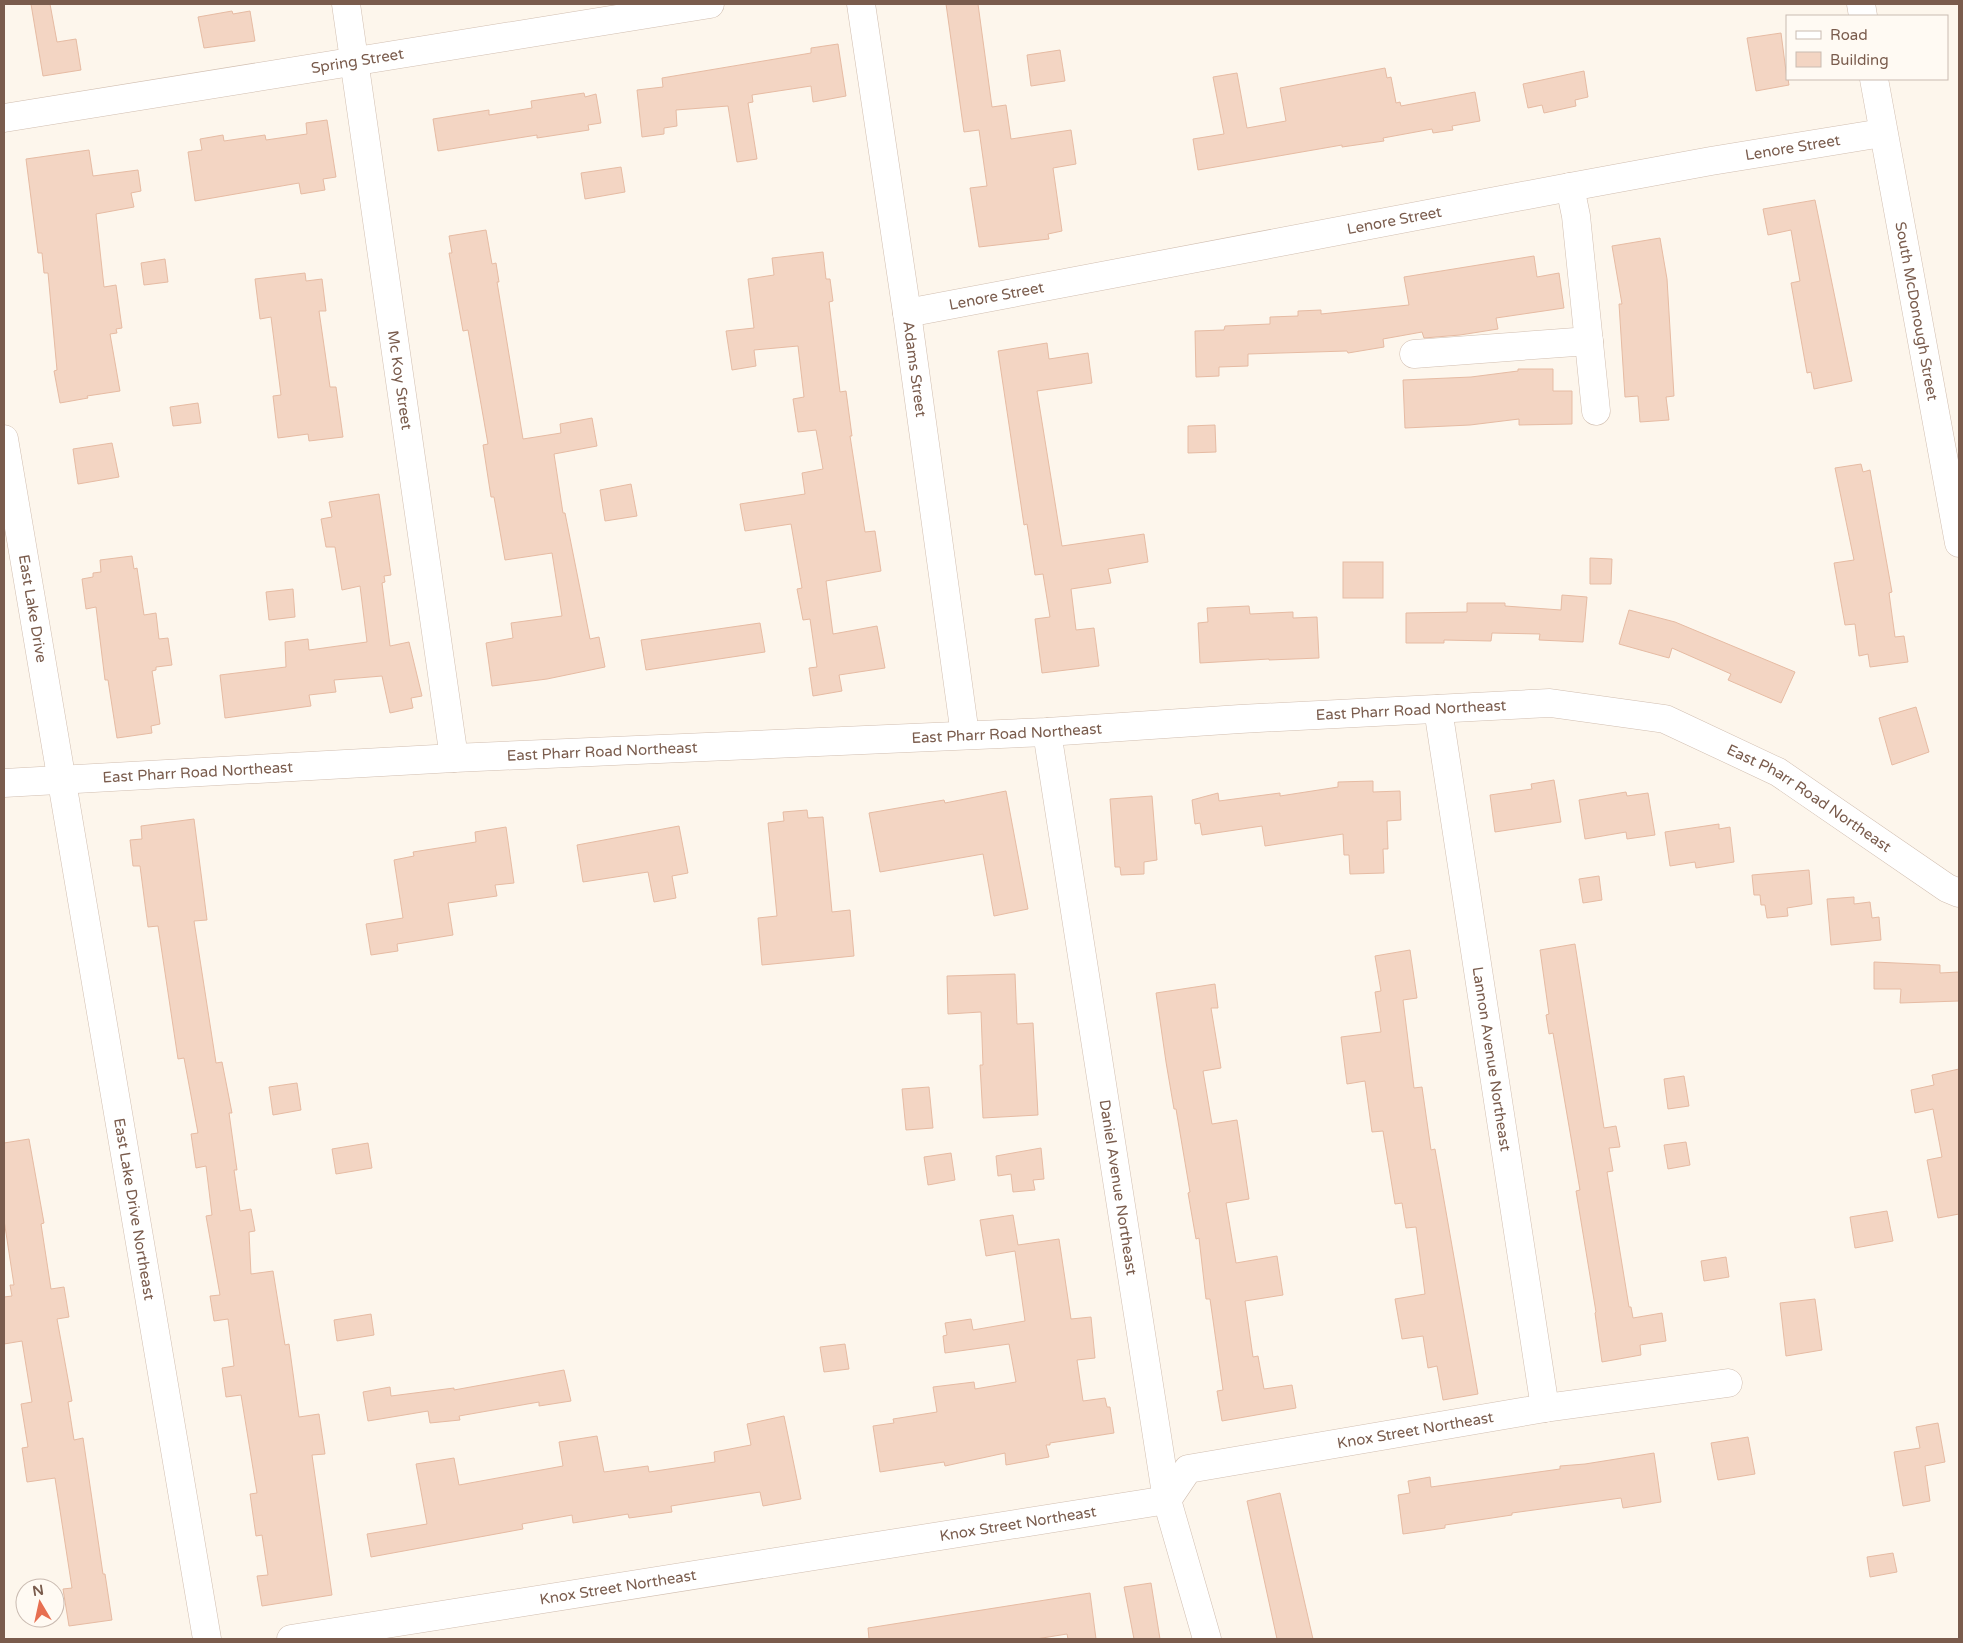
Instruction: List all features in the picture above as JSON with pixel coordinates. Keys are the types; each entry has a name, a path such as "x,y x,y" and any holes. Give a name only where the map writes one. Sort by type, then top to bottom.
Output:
{"street":[{"name":"Mc Koy Street","path":"346,4 454,758"},
{"name":"Spring Street","path":"4,118 710,4"},
{"name":"Adams Street","path":"861,4 907,313 965,735"},
{"name":"South McDonough Street","path":"1874,80 1882,133 1959,543"},
{"name":"Lenore Street","path":"907,313 1570,186 1882,133"},
{"path":"1570,186 1576,216 1596,411"},
{"path":"1414,354 1589,341"},
{"name":"East Lake Drive","path":"4,439 62,780"},
{"name":"East Pharr Road Northeast","path":"4,783 454,758 1047,732 1550,702 1665,720 1778,772 1948,888 1959,893"},
{"name":"Lannon Avenue Northeast","path":"1438,710 1545,1408"},
{"name":"Daniel Avenue Northeast","path":"1047,732 1167,1500 1207,1639"},
{"name":"East Lake Drive Northeast","path":"62,780 207,1639"},
{"name":"Knox Street Northeast","path":"291,1639 1167,1500 1188,1469 1545,1408 1728,1383"}],"building":[{"path":"31,4 50,4 57,42 76,39 81,70 43,76"},
{"path":"946,4 978,4 992,107 1006,105 1011,139 1071,130 1076,164 1053,168 1062,231 1048,234 1049,239 979,247 970,188 987,186 979,130 964,132"},
{"path":"232,11 233,14 250,11 255,41 204,48 198,17"},
{"path":"1781,33 1786,80 1788,80 1789,85 1756,91 1747,38"},
{"path":"838,44 846,96 813,102 811,86 752,95 753,102 748,103 757,159 737,162 728,106 676,110 677,126 664,128 664,134 642,137 637,90 663,87 662,78 811,53 811,48"},
{"path":"1060,50 1065,81 1031,86 1027,55"},
{"path":"1385,68 1387,78 1391,77 1396,103 1400,102 1401,106 1475,92 1480,121 1452,126 1453,130 1433,133 1432,129 1383,138 1384,141 1342,147 1342,145 1198,170 1193,139 1224,134 1213,77 1237,73 1247,128 1286,121 1280,88"},
{"path":"1584,71 1588,97 1575,100 1576,106 1544,113 1542,105 1528,108 1523,84"},
{"path":"584,93 585,97 596,94 601,123 588,125 589,130 537,138 537,135 438,151 433,119 489,110 489,115 532,108 531,101"},
{"path":"327,120 336,177 323,179 325,190 301,194 299,183 195,201 188,152 202,150 200,139 223,135 224,141 265,135 266,140 307,134 306,123"},
{"path":"89,150 93,176 138,170 141,191 131,193 134,207 96,214 104,287 116,285 122,328 116,329 117,333 110,334 120,391 87,396 88,398 60,403 54,371 57,370 48,273 44,273 42,253 38,253 26,159"},
{"path":"621,167 625,192 585,199 581,173"},
{"path":"1815,200 1852,381 1814,389 1811,372 1807,373 1791,283 1800,281 1791,230 1768,235 1763,209"},
{"path":"486,230 492,264 496,263 499,282 497,282 523,439 561,433 560,424 592,418 597,446 554,454 563,513 565,513 590,639 599,637 605,667 547,679 492,686 486,643 513,638 511,623 562,616 552,553 505,560 494,497 491,497 483,445 488,444 468,330 463,331 449,253 452,253 449,236"},
{"path":"1660,238 1667,279 1674,396 1666,397 1669,420 1640,422 1638,396 1625,397 1619,304 1622,304 1612,246"},
{"path":"823,252 826,279 830,279 833,301 829,302 840,392 846,391 852,436 850,436 865,532 875,531 881,571 826,581 833,634 877,626 885,668 839,675 842,691 813,696 809,668 817,667 810,619 803,620 797,589 802,588 791,524 745,531 740,504 805,494 802,473 823,469 816,430 798,432 793,399 804,397 798,346 754,350 756,366 732,370 726,331 754,328 748,279 774,275 772,258"},
{"path":"1534,256 1537,277 1559,273 1564,308 1496,318 1498,329 1424,338 1422,332 1383,339 1384,347 1348,353 1347,351 1248,354 1248,366 1219,367 1219,376 1196,377 1195,331 1224,330 1225,326 1270,324 1270,317 1298,316 1298,311 1321,310 1321,314 1409,305 1404,277"},
{"path":"165,259 168,282 144,285 141,263"},
{"path":"305,273 306,281 322,279 326,311 319,311 330,387 336,387 343,437 309,441 308,434 278,438 273,396 281,395 271,317 260,319 255,279"},
{"path":"1047,343 1049,359 1088,353 1092,383 1037,391 1062,546 1144,534 1148,562 1108,569 1111,583 1071,589 1076,630 1094,628 1099,666 1042,673 1035,619 1050,617 1043,574 1035,575 1027,524 1024,525 998,351"},
{"path":"1518,369 1553,369 1553,391 1572,391 1572,424 1519,425 1519,419 1470,425 1405,428 1403,380 1471,377 1518,371"},
{"path":"198,403 201,423 173,426 170,407"},
{"path":"1215,425 1216,452 1188,453 1188,426"},
{"path":"112,443 119,477 78,484 73,449"},
{"path":"1861,464 1863,472 1870,470 1892,592 1889,593 1895,637 1904,636 1908,662 1870,667 1868,654 1859,656 1855,624 1845,625 1834,563 1854,560 1835,468"},
{"path":"631,484 637,516 605,521 600,490"},
{"path":"379,494 391,575 384,576 385,582 382,583 390,646 409,642 422,696 411,698 413,708 390,713 382,676 334,680 336,692 309,695 311,706 225,718 220,675 286,667 285,642 308,639 309,650 367,642 360,586 342,590 335,547 326,547 321,519 332,517 329,502"},
{"path":"132,556 134,569 137,568 144,615 156,613 159,639 168,638 172,665 156,667 156,670 152,671 160,724 151,726 152,733 117,738 108,680 105,680 96,607 86,609 82,579 93,577 93,573 101,572 100,560"},
{"path":"1590,558 1612,559 1611,584 1590,584"},
{"path":"1343,562 1383,562 1383,598 1343,598"},
{"path":"293,589 295,617 269,620 266,592"},
{"path":"1562,595 1587,597 1583,642 1539,640 1540,634 1492,633 1491,641 1444,640 1444,643 1406,643 1406,613 1467,612 1467,603 1505,603 1505,606 1561,610"},
{"path":"1249,606 1250,614 1293,612 1293,618 1317,617 1319,658 1200,663 1198,623 1208,622 1207,608"},
{"path":"1629,610 1675,622 1795,672 1781,703 1728,680 1731,674 1672,648 1669,658 1619,644"},
{"path":"760,623 765,652 646,670 641,640"},
{"path":"1916,707 1929,752 1892,765 1879,718"},
{"path":"1554,780 1561,822 1495,832 1490,795 1532,789 1531,784"},
{"path":"1373,781 1373,792 1400,791 1401,820 1387,821 1388,849 1383,849 1384,873 1350,874 1349,855 1344,855 1343,834 1265,846 1262,826 1202,835 1200,823 1195,824 1192,800 1218,793 1219,801 1280,793 1280,796 1338,787 1338,782"},
{"path":"1006,791 1028,909 994,916 983,854 880,872 869,813 944,800 945,803"},
{"path":"1626,792 1627,796 1648,793 1655,835 1627,839 1626,832 1585,839 1579,800"},
{"path":"1152,796 1157,860 1144,862 1144,874 1121,875 1120,867 1115,867 1110,799"},
{"path":"807,810 808,818 823,817 832,912 850,910 854,956 762,965 758,918 777,916 768,823 784,821 783,812"},
{"path":"194,819 207,920 194,921 216,1063 222,1062 232,1113 229,1113 237,1170 234,1170 240,1211 251,1209 255,1231 249,1232 251,1274 273,1271 285,1345 289,1344 299,1417 319,1414 325,1454 312,1455 332,1595 262,1606 257,1576 268,1575 262,1535 256,1536 250,1494 257,1493 241,1395 226,1397 222,1368 234,1366 228,1319 214,1321 210,1296 220,1295 206,1216 212,1215 206,1166 196,1168 191,1134 198,1133 184,1058 178,1059 158,926 148,927 140,866 133,866 130,840 142,839 141,826"},
{"path":"1719,824 1719,829 1730,827 1734,862 1696,868 1695,862 1670,866 1665,832"},
{"path":"679,826 688,873 672,876 676,898 654,902 648,872 583,882 577,845"},
{"path":"506,827 514,883 495,885 497,896 448,903 453,935 397,944 398,951 371,955 366,924 403,918 394,860 414,856 413,852 476,842 475,832"},
{"path":"1809,870 1812,904 1787,908 1788,916 1767,918 1765,905 1761,905 1760,895 1754,895 1752,875"},
{"path":"1599,876 1602,900 1583,903 1579,879"},
{"path":"1854,897 1854,904 1870,902 1872,918 1879,917 1881,940 1831,945 1827,899"},
{"path":"1575,944 1604,1128 1616,1126 1620,1147 1609,1148 1613,1171 1607,1172 1629,1307 1631,1307 1633,1318 1662,1313 1666,1341 1640,1345 1641,1355 1602,1362 1596,1312 1576,1191 1580,1190 1553,1033 1549,1034 1546,1015 1549,1014 1540,950"},
{"path":"1410,950 1417,998 1403,1000 1414,1088 1422,1087 1431,1150 1435,1149 1478,1394 1443,1400 1437,1366 1428,1368 1423,1336 1402,1339 1395,1299 1425,1294 1416,1227 1406,1228 1402,1203 1395,1204 1383,1131 1372,1132 1365,1081 1347,1084 1341,1037 1381,1032 1375,992 1381,991 1375,956"},
{"path":"1874,962 1940,965 1940,973 1959,972 1959,1001 1900,1003 1901,989 1874,989"},
{"path":"1015,974 1017,1024 1033,1023 1038,1115 983,1118 980,1065 983,1065 981,1012 948,1014 947,976"},
{"path":"1215,984 1218,1008 1211,1008 1221,1068 1203,1071 1212,1124 1237,1120 1249,1199 1226,1203 1236,1263 1277,1256 1283,1295 1245,1301 1253,1357 1258,1356 1264,1389 1292,1385 1296,1408 1222,1421 1217,1391 1223,1390 1210,1299 1206,1299 1199,1238 1196,1239 1188,1193 1190,1192 1176,1109 1174,1109 1156,993"},
{"path":"1959,1069 1959,1214 1938,1218 1927,1160 1942,1157 1933,1109 1915,1113 1911,1090 1934,1085 1932,1075"},
{"path":"1684,1076 1689,1106 1668,1109 1664,1079"},
{"path":"297,1083 301,1110 273,1115 269,1087"},
{"path":"929,1087 933,1128 906,1130 902,1089"},
{"path":"29,1139 44,1223 41,1224 51,1289 64,1287 69,1317 57,1319 72,1401 68,1402 74,1440 83,1438 103,1574 105,1574 112,1620 69,1626 65,1589 72,1588 55,1478 27,1482 22,1448 28,1447 21,1404 32,1402 22,1341 4,1344 4,1297 12,1296 10,1285 14,1285 4,1220 4,1143"},
{"path":"1686,1142 1690,1165 1668,1169 1664,1145"},
{"path":"368,1143 372,1168 336,1174 332,1149"},
{"path":"1041,1148 1044,1179 1033,1180 1035,1190 1013,1192 1011,1174 998,1176 996,1156"},
{"path":"951,1153 955,1180 928,1185 924,1157"},
{"path":"1887,1211 1893,1241 1855,1248 1850,1217"},
{"path":"1013,1215 1018,1245 1059,1239 1071,1319 1091,1317 1095,1358 1077,1360 1083,1401 1105,1398 1107,1407 1110,1407 1114,1433 1050,1443 1050,1445 1046,1445 1049,1457 1006,1465 1005,1453 945,1466 944,1462 880,1472 873,1426 894,1423 893,1419 937,1412 933,1387 974,1382 975,1389 1016,1382 1009,1344 945,1353 943,1336 947,1335 945,1323 971,1319 973,1330 1025,1321 1015,1251 986,1256 980,1220"},
{"path":"1726,1257 1729,1277 1704,1281 1701,1261"},
{"path":"1815,1299 1822,1350 1786,1356 1780,1303"},
{"path":"371,1314 374,1335 337,1341 334,1320"},
{"path":"845,1344 849,1369 824,1372 820,1347"},
{"path":"564,1370 571,1401 539,1406 539,1402 459,1416 460,1420 430,1423 428,1411 368,1421 363,1392 390,1387 391,1396 454,1388 454,1390"},
{"path":"784,1416 801,1499 763,1506 760,1492 671,1506 672,1512 629,1518 628,1514 573,1523 572,1515 522,1524 523,1529 371,1557 367,1534 427,1524 416,1464 454,1458 459,1485 563,1466 559,1442 597,1436 604,1472 648,1466 649,1472 715,1462 714,1452 751,1445 747,1424"},
{"path":"1938,1423 1945,1462 1925,1466 1930,1501 1903,1506 1894,1452 1920,1448 1916,1427"},
{"path":"1748,1437 1755,1474 1718,1480 1711,1443"},
{"path":"1654,1453 1661,1502 1623,1508 1621,1498 1512,1513 1512,1515 1445,1525 1445,1528 1403,1534 1398,1495 1410,1493 1408,1481 1430,1477 1431,1487 1560,1469 1560,1466"},
{"path":"1280,1493 1313,1639 1277,1639 1247,1501"},
{"path":"1893,1553 1897,1572 1870,1577 1867,1557"},
{"path":"1151,1583 1160,1639 1134,1639 1124,1587"},
{"path":"1090,1593 1096,1639 1068,1639 1067,1634 1036,1639 869,1639 868,1628"}]}
